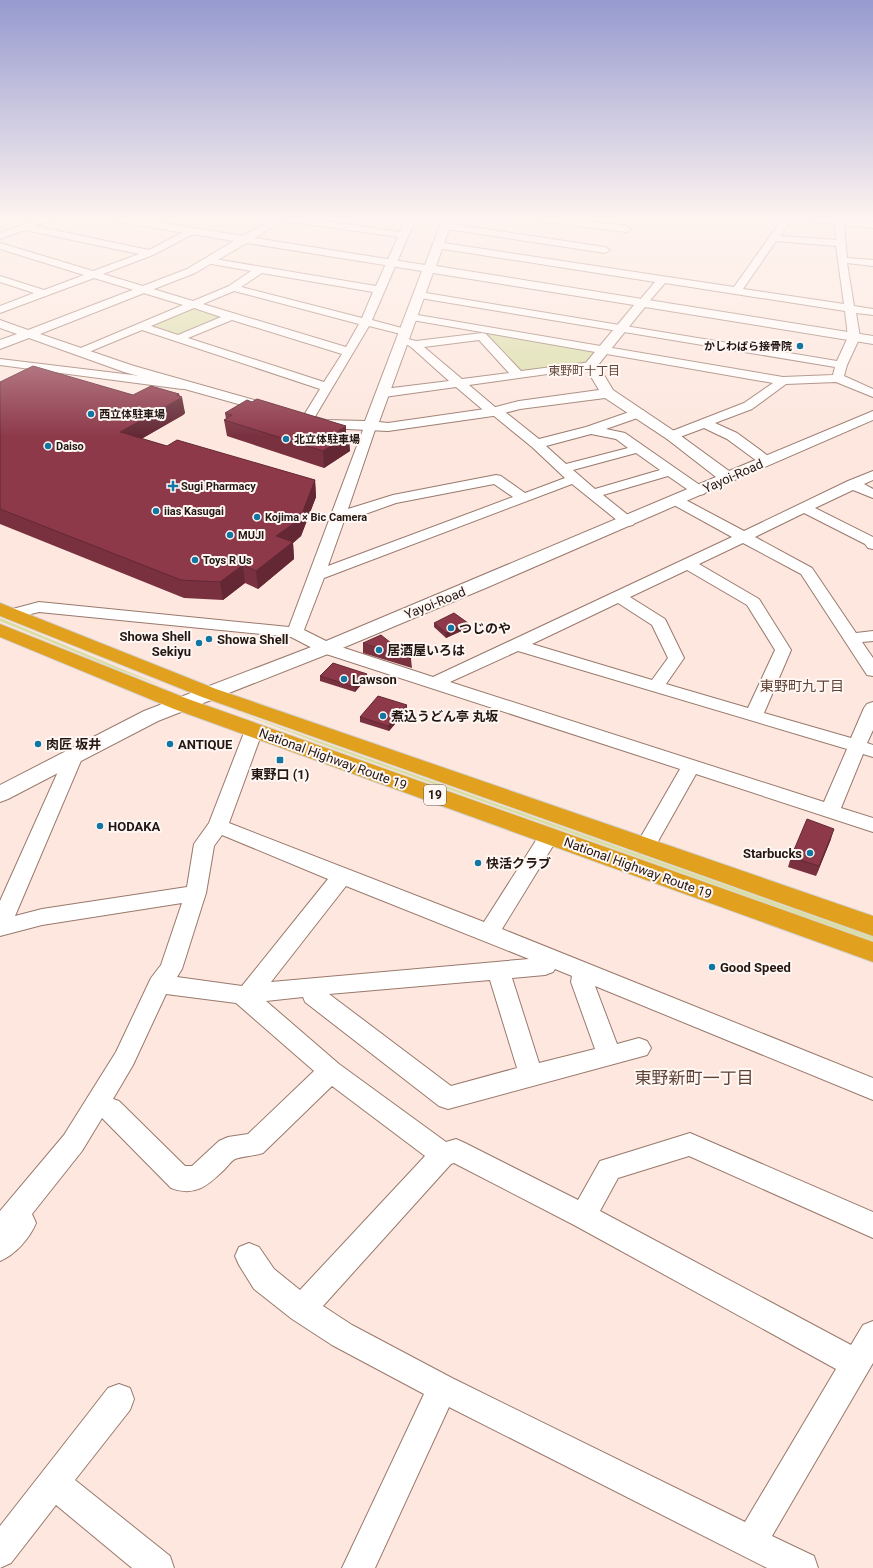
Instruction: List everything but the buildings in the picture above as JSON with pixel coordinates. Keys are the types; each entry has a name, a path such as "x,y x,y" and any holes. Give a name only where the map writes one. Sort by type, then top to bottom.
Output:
{"highway":[{"name":"National Highway Route 19","path":"4,618 210,693 873,926"},
{"name":"National Highway Route 19","path":"4,618 181,704 873,952"}],"street":[{"path":"37,291 43,293"},
{"path":"0,310 48,291"},
{"path":"0,345 136,291"},
{"path":"148,291 229,317 349,352"},
{"path":"80,352 225,291"},
{"path":"245,291 364,323 404,336 458,384 537,444 562,469 628,522"},
{"path":"307,420 349,352 364,323 378,291"},
{"path":"295,632 340,513 370,426 384,393 421,291"},
{"path":"575,291 873,340"},
{"path":"384,393 591,365 652,291"},
{"path":"744,291 873,312"},
{"path":"838,378 841,365 854,337 847,291"},
{"path":"420,295 841,365"},
{"path":"177,339 229,317"},
{"path":"412,317 486,333 604,349 783,381 838,378 873,393"},
{"path":"0,324 129,369 307,420 326,424 388,427 494,411 519,405 608,393"},
{"path":"140,326 326,387"},
{"path":"415,345 486,333"},
{"path":"486,333 518,375"},
{"path":"0,362 182,385"},
{"path":"591,365 608,393 672,436 728,478"},
{"path":"672,436 748,406 783,381"},
{"path":"537,444 591,430 639,413"},
{"name":"Yayoi-Road","path":"0,794 151,716 326,648 628,522 873,415"},
{"path":"704,423 732,436 766,461"},
{"path":"591,430 620,436 699,491"},
{"path":"562,469 638,449"},
{"path":"592,494 670,471"},
{"path":"434,683 873,475"},
{"path":"340,513 352,514 393,498 496,479 523,498"},
{"path":"317,575 574,479"},
{"path":"853,484 873,494"},
{"path":"677,501 807,571 873,671"},
{"path":"804,508 870,541 873,545"},
{"path":"687,563 753,602 783,650 754,715"},
{"path":"618,596 659,622 676,658 656,686"},
{"path":"4,618 39,607 295,632 326,648 873,825"},
{"path":"852,638 873,636"},
{"path":"516,645 865,749"},
{"path":"830,812 865,749 873,708"},
{"path":"0,1248 32,1214 83,1148 104,1107 159,984 171,969 196,893 204,844 218,826 254,730"},
{"path":"0,926 74,756"},
{"path":"645,847 691,766"},
{"path":"218,826 489,933 873,1089"},
{"path":"489,933 549,836"},
{"path":"245,994 342,876"},
{"path":"0,926 42,917 196,893"},
{"path":"159,984 245,994 545,966 549,958"},
{"path":"498,970 531,1075"},
{"path":"585,972 582,982 609,1054"},
{"path":"311,987 313,995 448,1098 609,1054 639,1048"},
{"path":"245,994 331,1071 443,1155"},
{"path":"104,1107 180,1179 198,1177 228,1149 254,1145 331,1071"},
{"path":"0,1230 23,1205 72,1143 104,1107"},
{"path":"583,1216 609,1168 690,1144 873,1225"},
{"path":"302,1309 443,1155 456,1151 583,1216 856,1364"},
{"path":"249,1256 264,1279 302,1309 342,1335 442,1388 802,1568"},
{"path":"751,1542 873,1335"},
{"path":"358,1568 442,1388"},
{"path":"0,1552 119,1399"},
{"path":"54,1483 158,1568"}],"green space":[{"path":"194,307 221,316 222,318 180,336 148,325"},
{"path":"489,333 595,351 586,363 583,364 525,372 521,371 486,336"},
{"path":"0,618 163,686 116,669 0,621"},
{"path":"232,710 873,937 873,941 329,747"}],"place":[{"name":"かしわばら接骨院","path":"800,346"},
{"name":"西立体駐車場","path":"91,414"},
{"name":"北立体駐車場","path":"286,439"},
{"name":"Daiso","path":"48,446"},
{"name":"Sugi Pharmacy","path":"173,486"},
{"name":"iias Kasugai","path":"156,511"},
{"name":"Kojima × Bic Camera","path":"257,517"},
{"name":"MUJI","path":"230,535"},
{"name":"Toys R Us","path":"195,560"},
{"name":"つじのや","path":"451,628"},
{"name":"Showa Shell","path":"209,639"},
{"name":"Showa Shell Sekiyu","path":"199,643"},
{"name":"居酒屋いろは","path":"379,650"},
{"name":"Lawson","path":"344,679"},
{"name":"煮込うどん亭 丸坂","path":"383,716"},
{"name":"肉匠 坂井","path":"38,744"},
{"name":"ANTIQUE","path":"170,744"},
{"name":"東野口 (1)","path":"280,760"},
{"name":"HODAKA","path":"100,826"},
{"name":"Starbucks","path":"810,853"},
{"name":"快活クラブ","path":"478,863"},
{"name":"Good Speed","path":"712,967"}],"district":[{"name":"東野町十丁目","path":"584,371"},
{"name":"東野町九丁目","path":"802,686"},
{"name":"東野新町一丁目","path":"694,1078"}]}
